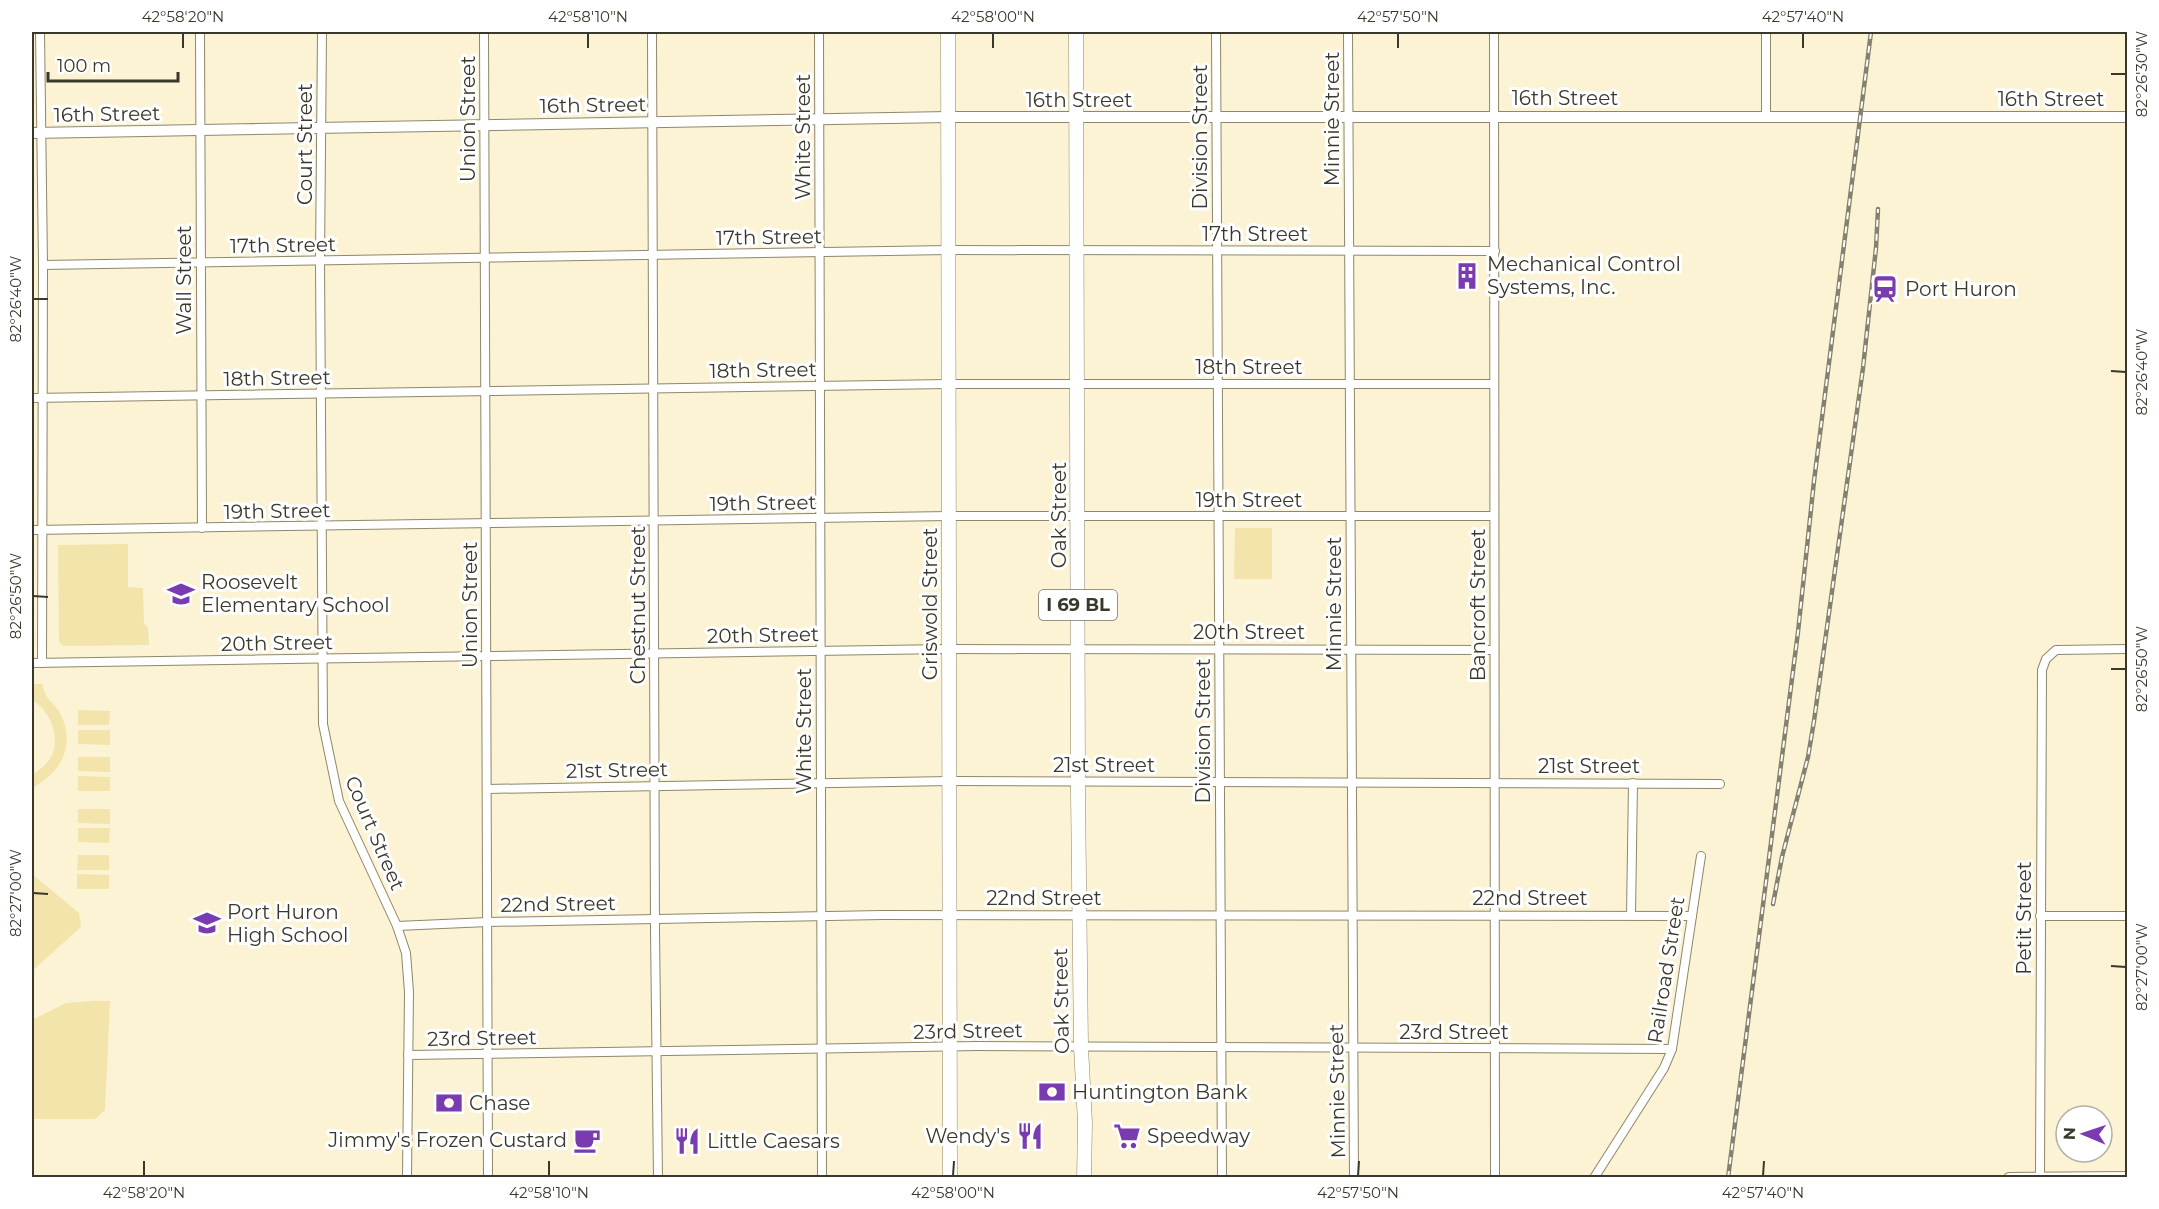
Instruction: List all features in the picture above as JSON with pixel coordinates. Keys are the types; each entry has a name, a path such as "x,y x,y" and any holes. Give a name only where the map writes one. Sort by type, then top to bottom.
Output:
{"main road":[{"name":"Griswold Street","path":"948,32 950,1178"},
{"name":"Oak Street","path":"1076,32 1078,782 1081,1047 1086,1123 1084,1178"}],"street":[{"path":"40,32 36,133 43,265 42,663"},
{"name":"Wall Street","path":"200,32 202,528"},
{"name":"Court Street","path":"322,32 320,261 323,724 333,782 344,813 397,926 406,953 408,973 407,1178"},
{"name":"Union Street","path":"484,32 488,1178"},
{"name":"Chestnut Street","path":"652,32 658,1178"},
{"name":"White Street","path":"819,32 822,1178"},
{"name":"Division Street","path":"1216,32 1222,1178"},
{"name":"Minnie Street","path":"1348,32 1354,1178"},
{"name":"Bancroft Street","path":"1494,32 1495,1178"},
{"path":"1766,32 1767,116"},
{"name":"16th Street","path":"36,133 948,117 2127,117"},
{"name":"17th Street","path":"43,265 949,250 1495,251"},
{"name":"18th Street","path":"32,398 820,385 1494,384"},
{"name":"19th Street","path":"32,530 949,516 1494,516"},
{"name":"20th Street","path":"32,663 948,649 1494,650"},
{"name":"Petit Street","path":"2040,1177 2042,670 2046,659 2056,650 2127,649"},
{"name":"21st Street","path":"487,789 950,781 1720,784"},
{"path":"1631,915 1633,783"},
{"name":"Railroad Street","path":"1594,1178 1664,1068 1672,1049 1701,856"},
{"name":"22nd Street","path":"397,926 488,922 949,914 1692,916"},
{"path":"2040,916 2127,916"},
{"name":"23rd Street","path":"408,1055 949,1047 1672,1049"},
{"path":"2010,1178 2127,1177"}],"shaded area":[{"path":"1235,528 1272,528 1272,579 1234,579"},
{"path":"128,544 128,587 143,588 144,623 148,628 149,645 63,646 59,642 58,545"},
{"path":"32,684 43,684 47,697 61,715 67,738 63,758 57,767 42,782 32,788 32,775 50,759 55,734 45,711 32,700"},
{"path":"78,710 110,711 109,725 78,725"},
{"path":"78,730 110,730 110,745 78,744"},
{"path":"78,757 110,757 110,772 78,771"},
{"path":"78,776 110,777 110,791 78,791"},
{"path":"78,809 110,809 110,824 78,823"},
{"path":"78,828 110,828 109,843 78,842"},
{"path":"78,855 109,855 109,870 77,870"},
{"path":"32,874 79,913 81,927 32,971"},
{"path":"77,874 109,875 109,889 77,889"},
{"path":"110,1001 105,1110 95,1119 32,1119 32,1020 66,1003"}],"railway":[{"path":"1728,1178 1798,632 1814,481 1871,32"},
{"path":"1773,904 1782,857 1808,757 1814,721 1863,368 1878,209"}],"place":[{"name":"Mechanical Control Systems, Inc.","path":"1467,276"},
{"name":"Port Huron","path":"1885,289"},
{"name":"Roosevelt Elementary School","path":"181,594"},
{"name":"Port Huron High School","path":"207,923"},
{"name":"Huntington Bank","path":"1052,1092"},
{"name":"Chase","path":"449,1103"},
{"name":"Wendy's","path":"1030,1136"},
{"name":"Speedway","path":"1127,1136"},
{"name":"Jimmy's Frozen Custard","path":"587,1140"},
{"name":"Little Caesars","path":"687,1141"}]}
